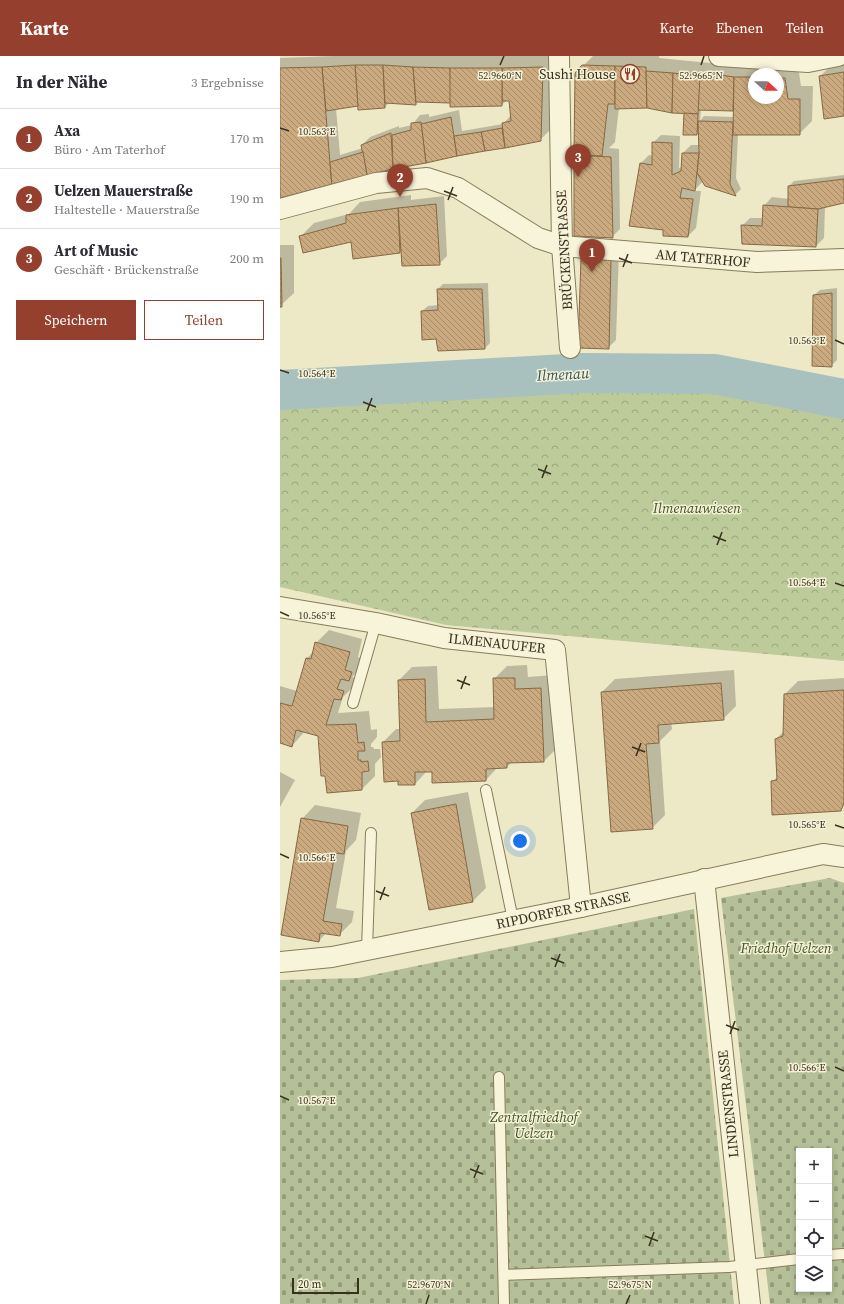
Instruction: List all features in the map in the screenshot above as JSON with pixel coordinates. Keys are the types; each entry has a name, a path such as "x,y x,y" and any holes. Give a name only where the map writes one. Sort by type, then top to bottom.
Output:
{"street":[{"name":"BRÜCKENSTRASSE","path":"559,56 562,246 570,348"},
{"path":"719,56 808,62 838,56"},
{"name":"AM TATERHOF","path":"280,209 376,183 427,178 458,188 538,238 562,246 756,262 844,259"},
{"name":"ILMENAUUFER","path":"280,607 376,623 444,638 555,650 581,907"},
{"name":"RIPDORFER STRASSE","path":"280,962 332,957 581,907 823,854 844,857"},
{"name":"LINDENSTRASSE","path":"704,879 750,1304"}],"lane":[{"path":"353,703 376,623"},
{"path":"486,790 513,920"},
{"path":"367,949 371,833"},
{"path":"499,1077 504,1304"},
{"path":"832,1256 844,1254"},
{"path":"504,1275 745,1265 796,1258"}],"green space":[{"name":"Ilmenauwiesen","path":"561,359 733,369 831,397 844,399 844,661 446,625 280,587 280,374"},
{"name":"Friedhof Uelzen","path":"830,878 844,883 844,1304 770,1304 721,898"},
{"name":"Zentralfriedhof Uelzen","path":"694,909 734,1304 280,1304 280,980 358,978"}],"building":[{"path":"355,65 383,65 385,108 358,110"},
{"path":"355,65 358,106 326,111 322,67"},
{"path":"383,65 413,67 416,105 385,103"},
{"path":"582,65 615,66 615,104 608,104 602,156 574,155 575,73"},
{"path":"615,66 646,67 647,108 615,109"},
{"path":"322,67 332,187 280,198 280,68"},
{"path":"413,67 450,68 451,103 416,102"},
{"path":"543,67 541,141 505,148 502,123 511,121 509,101 502,101 502,68"},
{"path":"450,68 502,68 502,106 450,107"},
{"path":"646,71 673,73 672,113 647,108"},
{"path":"700,72 734,77 733,111 697,110"},
{"path":"844,72 844,116 824,119 819,76"},
{"path":"673,73 700,76 698,114 672,113"},
{"path":"734,77 748,77 748,104 784,104 785,78 788,99 800,99 800,135 733,135"},
{"path":"684,113 698,114 697,135 683,135"},
{"path":"451,117 457,156 426,163 421,124"},
{"path":"698,121 733,122 730,184 736,196 705,186 697,173 699,153"},
{"path":"421,122 426,163 393,169 392,135 411,130 411,123"},
{"path":"502,128 505,148 485,151 481,132"},
{"path":"481,132 485,151 457,156 454,136"},
{"path":"391,133 393,169 367,175 361,145"},
{"path":"652,142 672,143 672,175 681,171 682,153 699,153 695,191 682,188 680,198 693,199 688,237 663,236 663,230 629,226 640,163 652,165"},
{"path":"363,152 367,175 332,187 330,162"},
{"path":"574,155 611,157 613,238 574,236"},
{"path":"844,179 844,203 818,209 788,207 788,186"},
{"path":"436,204 440,265 402,266 398,208"},
{"path":"763,205 818,209 816,247 742,244 741,225 762,226"},
{"path":"398,208 400,253 353,259 351,242 303,253 299,236 346,223 346,215"},
{"path":"281,258 282,307 280,307"},
{"path":"581,258 611,259 609,349 578,348"},
{"path":"437,289 482,289 485,349 438,351 436,339 422,340 421,311 438,310"},
{"path":"832,293 832,367 812,366 813,295"},
{"path":"315,642 350,652 345,670 352,672 349,681 341,679 337,689 344,691 341,700 334,699 326,725 356,724 358,743 364,742 365,751 358,751 358,760 361,760 361,762 368,761 369,771 362,772 362,790 327,793 325,776 321,776 318,736 296,730 292,747 280,743 280,703 292,706 306,658 311,659"},
{"path":"493,678 515,678 515,689 541,688 544,762 507,763 507,768 486,769 486,781 432,783 432,772 415,772 415,785 398,785 398,781 384,782 382,742 400,741 398,680 425,679 426,722 494,719"},
{"path":"721,683 724,720 658,725 659,743 646,744 653,829 611,832 601,692"},
{"path":"844,690 844,802 841,811 772,815 771,781 777,780 775,739 783,736 784,694"},
{"path":"456,804 473,902 429,910 411,813"},
{"path":"301,818 348,826 344,854 335,853 323,921 342,924 340,936 320,933 319,942 281,935"}],"waterway":[{"name":"Ilmenau","path":"280,390 584,373 714,374 844,399"}],"place":[{"name":"Sushi House","path":"630,74"},
{"name":"Art of Music","path":"578,177"},
{"name":"Uelzen Mauerstraße","path":"400,197"},
{"name":"Axa","path":"592,272"}]}
